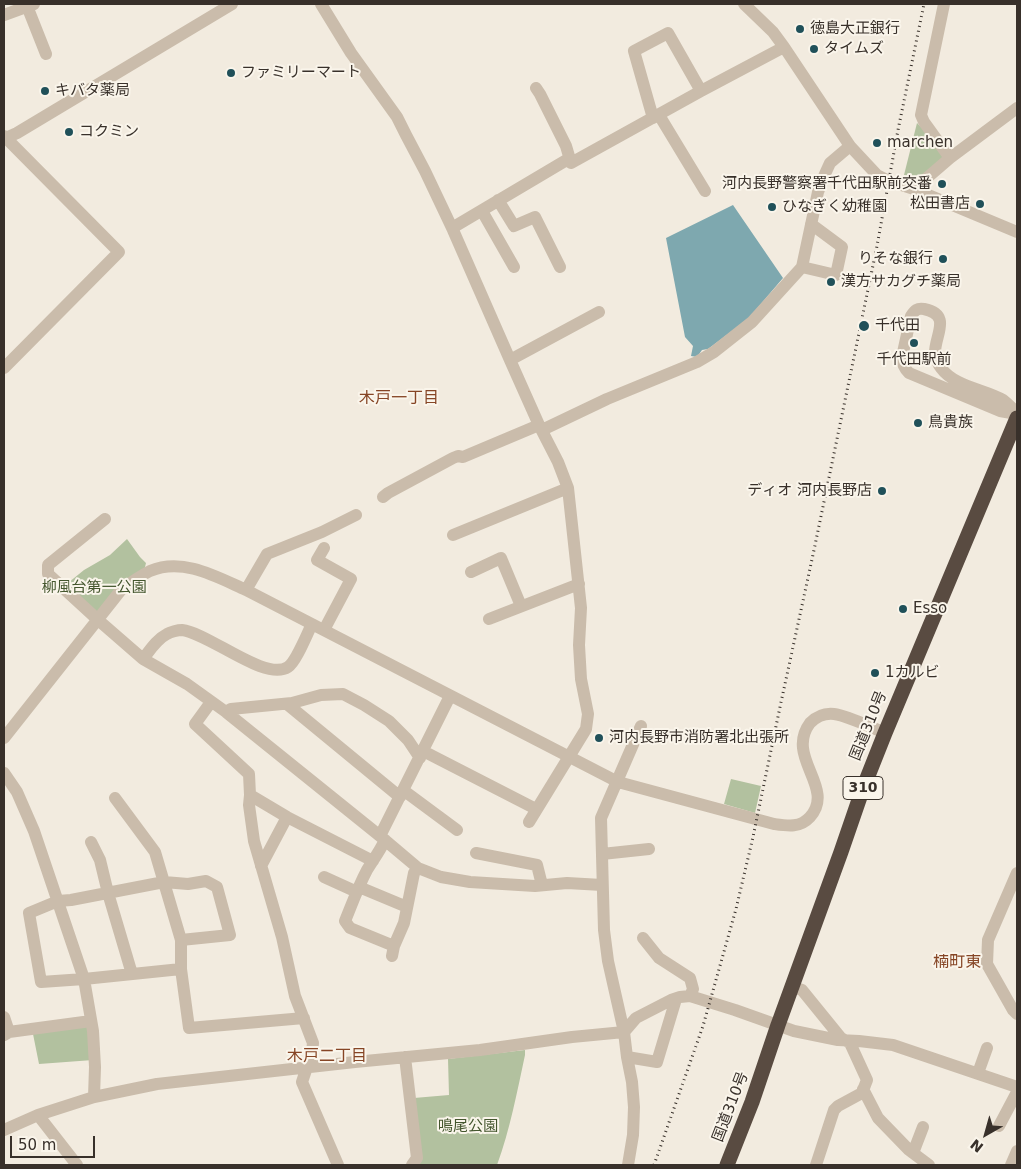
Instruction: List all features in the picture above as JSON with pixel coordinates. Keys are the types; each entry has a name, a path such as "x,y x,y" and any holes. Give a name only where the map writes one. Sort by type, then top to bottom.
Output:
{"highway":[{"name":"国道310号","path":"727,1165 752,1102 862,791 1017,415"}],"street":[{"path":"4,368 119,252 5,137 17,133 232,4"},
{"path":"321,4 352,53 397,117 425,171 558,462 568,488 581,608 579,645 581,679 588,714 586,729 529,822"},
{"path":"744,4 773,32 850,146 877,176 914,188 1017,232"},
{"path":"944,4 921,115 950,158"},
{"path":"4,16 30,5 46,54"},
{"path":"701,91 668,33 634,51 656,116 705,191"},
{"path":"536,88 566,146 571,163 784,47"},
{"path":"914,188 950,158 1017,108"},
{"path":"383,497 455,456 464,457 541,427 697,362 714,352 752,322 802,267 818,192 825,174 830,163 850,146"},
{"path":"452,228 570,158"},
{"path":"498,200 514,226 535,217 560,266"},
{"path":"482,211 514,268"},
{"path":"802,267 836,275 842,247 811,224"},
{"path":"917,309 931,311 940,320 935,354 937,361 946,374 1002,400 1017,415 1000,411 909,373 905,369 902,364 902,357 911,316 917,309"},
{"path":"510,360 598,312"},
{"path":"453,535 568,488"},
{"path":"246,590 267,554 322,532 356,515"},
{"path":"105,519 48,565 48,574 143,659 187,684 226,712 418,868 441,877 470,882 535,886 568,883 602,885"},
{"path":"324,548 317,560 356,582 324,630"},
{"path":"471,572 501,558 521,606"},
{"path":"4,738 121,590 152,570 171,567 192,568 246,590 618,782 774,824 799,825 812,815 818,801 816,788 803,755 802,747 806,730 814,720 825,714 836,714 885,733"},
{"path":"489,619 579,584"},
{"path":"143,659 166,634 180,630 195,634 261,667 275,671 287,668 293,663 312,624"},
{"path":"226,712 231,709 287,704 321,695 343,694 389,721 421,754 536,809"},
{"path":"418,868 414,873 404,923 393,951 350,928 345,921 358,890 381,849 383,838 402,794 450,696"},
{"path":"211,702 195,724 249,774 249,805 254,841 282,937 295,996 313,1043 302,1082 338,1165"},
{"path":"287,704 402,794 457,830"},
{"path":"628,1165 634,1107 624,1032 608,961 604,930 601,818 641,726"},
{"path":"4,773 18,792 84,979 91,1021 95,1067 94,1097"},
{"path":"250,795 287,817 373,861"},
{"path":"115,798 154,852 182,940 181,969 189,1028 304,1018"},
{"path":"261,866 287,817"},
{"path":"91,842 100,860 132,974"},
{"path":"602,854 649,849"},
{"path":"476,853 537,865 542,885"},
{"path":"1017,873 988,940 987,964 1017,1014"},
{"path":"324,877 407,907"},
{"path":"181,969 41,982 29,913 58,901 163,882 188,884 206,880 217,887 230,935 182,940"},
{"path":"643,938 659,958 690,978 696,998"},
{"path":"793,987 802,990 841,1038 850,1044 867,1080 862,1093 834,1110 819,1165"},
{"path":"4,1130 38,1115 94,1097 157,1084 480,1050 624,1032 636,1018 671,1000 696,998 794,1031 845,1040 893,1045 1017,1087"},
{"path":"627,1057 657,1062 676,999"},
{"path":"4,1017 6,1033 91,1021"},
{"path":"978,1073 987,1048"},
{"path":"405,1057 417,1158 412,1165"},
{"path":"863,1089 878,1118 913,1153 929,1165"},
{"path":"999,1126 1017,1092"},
{"path":"38,1115 77,1165"},
{"path":"913,1153 923,1127"},
{"path":"1011,1165 1017,1151"}],"green space":[{"path":"917,123 930,136 944,157 919,179 904,175"},
{"name":"柳風台第一公園","path":"127,539 146,563 144,571 96,617 63,587 84,570 110,555"},
{"path":"731,779 761,786 755,813 724,804"},
{"path":"90,1022 93,1060 39,1064 32,1029"},
{"name":"鳴尾公園","path":"525,1050 513,1111 497,1165 416,1165 414,1098 449,1095 448,1059"}],"water":[{"path":"733,205 783,278 748,319 708,349 702,350 697,357 691,356 693,346 685,337 666,238"}],"railway":[{"path":"654,1165 703,1026 736,909 753,837 877,246 898,130 924,4"}],"place":[{"name":"徳島大正銀行","path":"800,29"},
{"name":"タイムズ","path":"814,49"},
{"name":"ファミリーマート","path":"231,73"},
{"name":"キバタ薬局","path":"45,91"},
{"name":"コクミン","path":"69,132"},
{"name":"marchen","path":"877,143"},
{"name":"河内長野警察署千代田駅前交番","path":"942,184"},
{"name":"松田書店","path":"980,204"},
{"name":"ひなぎく幼稚園","path":"772,207"},
{"name":"りそな銀行","path":"943,259"},
{"name":"漢方サカグチ薬局","path":"831,282"},
{"name":"千代田","path":"864,326"},
{"name":"千代田駅前","path":"914,343"},
{"name":"鳥貴族","path":"918,423"},
{"name":"ディオ 河内長野店","path":"882,491"},
{"name":"Esso","path":"903,609"},
{"name":"1カルビ","path":"875,673"},
{"name":"河内長野市消防署北出張所","path":"599,738"}],"district":[{"name":"木戸一丁目","path":"399,399"},
{"name":"楠町東","path":"957,963"},
{"name":"木戸二丁目","path":"327,1057"}]}
